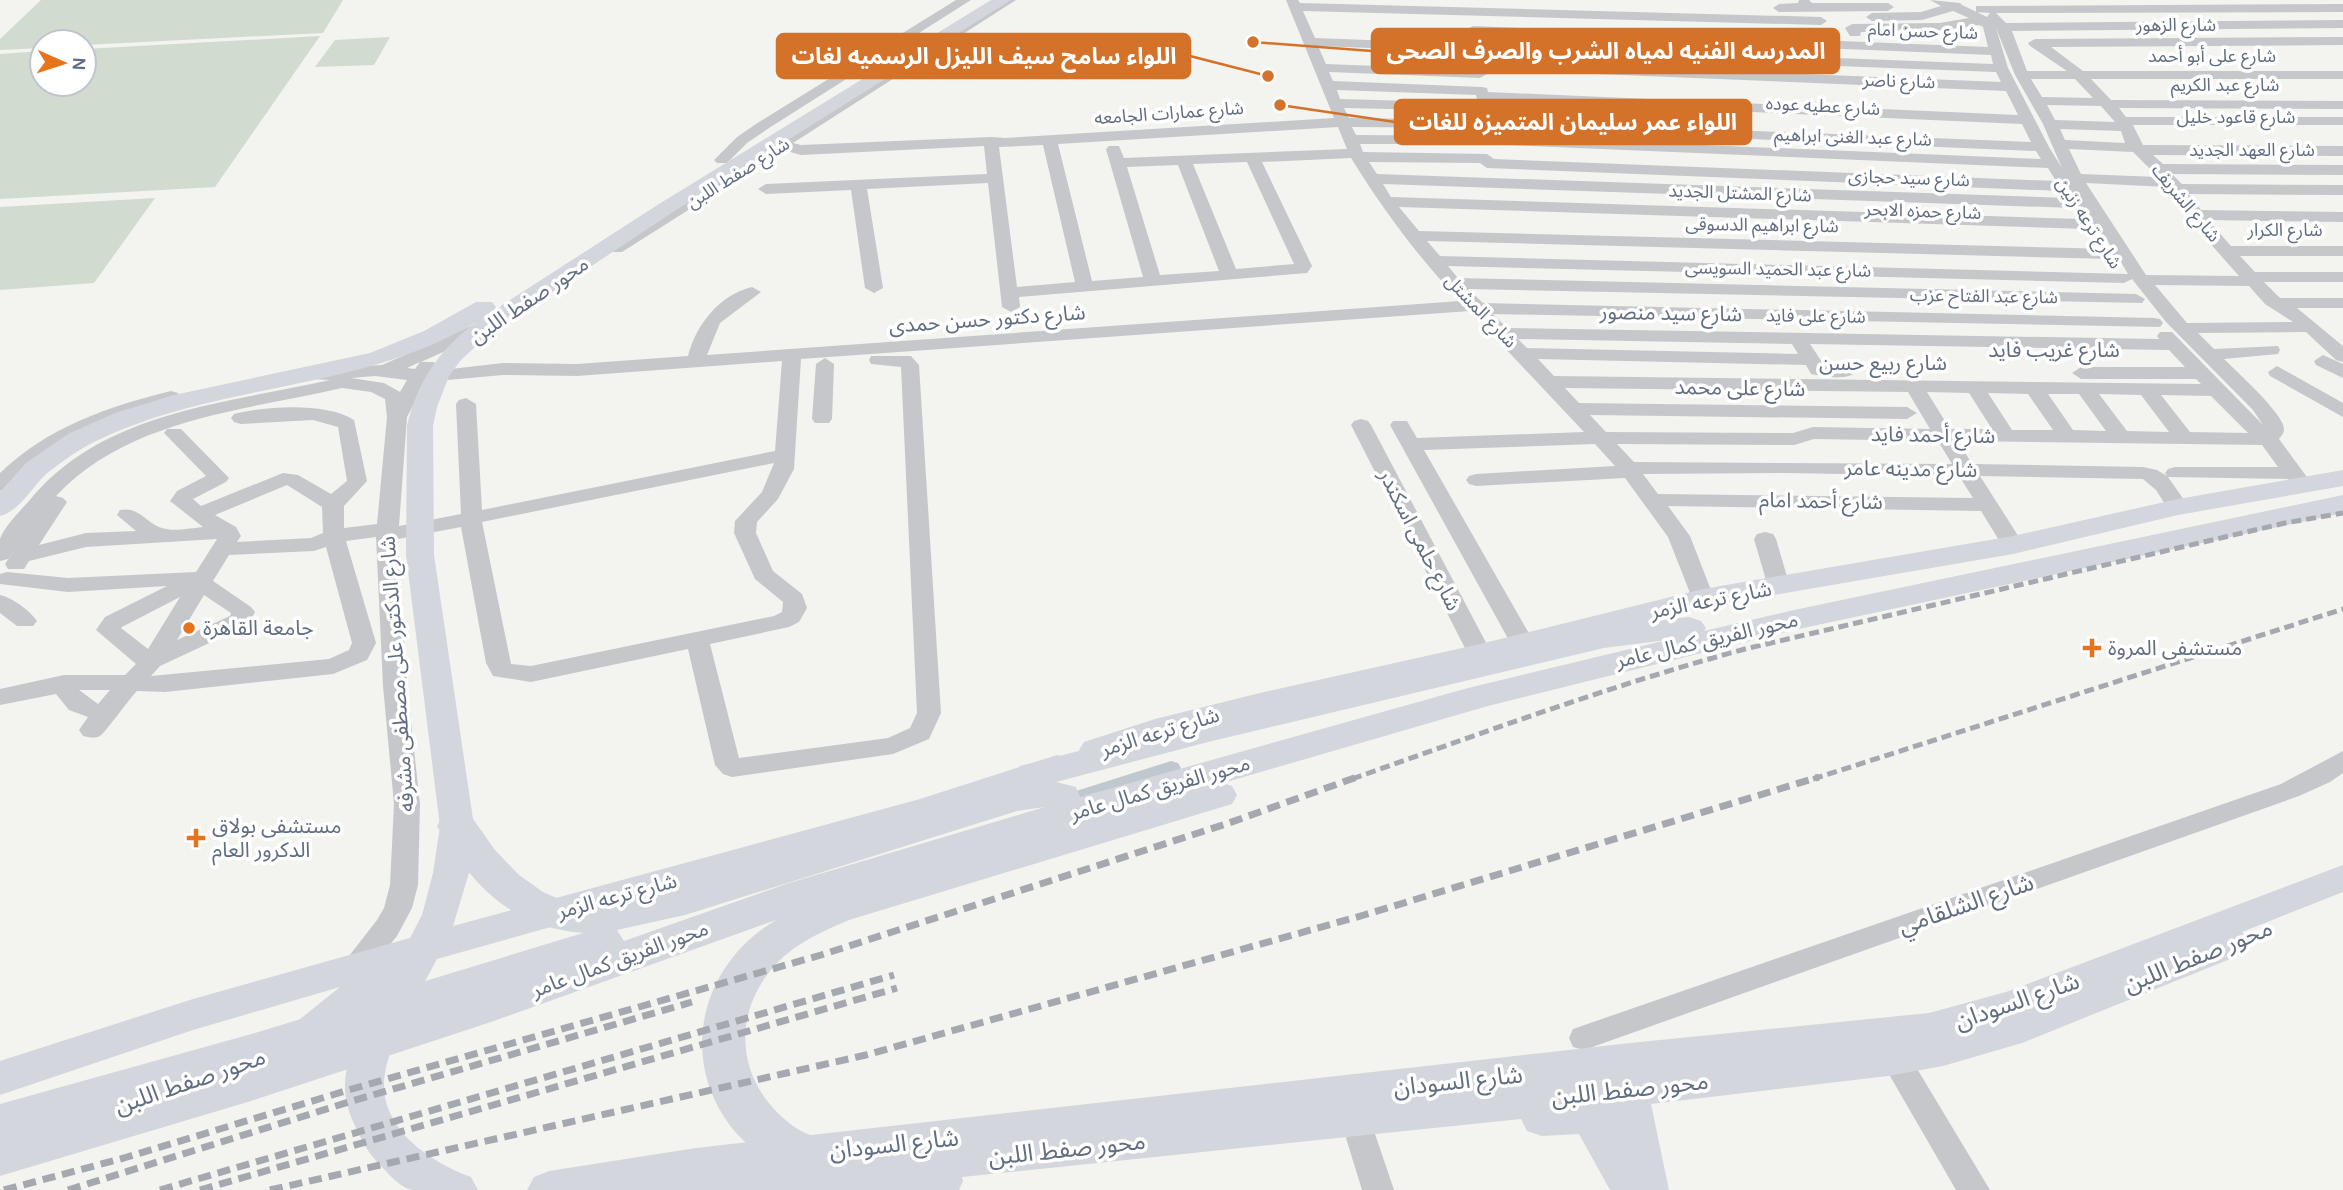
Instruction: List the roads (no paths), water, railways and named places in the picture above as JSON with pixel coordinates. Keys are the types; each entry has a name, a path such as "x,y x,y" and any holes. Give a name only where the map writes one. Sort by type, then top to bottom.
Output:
{"highway":[{"name":"محور الفريق كمال عامر","path":"0,1124 255,1051 624,936 938,833 1048,785 1612,647 1700,613 2343,494"},
{"name":"محور الفريق كمال عامر","path":"0,1156 251,1082 476,1010 803,894 933,854 1475,673 1794,620 2343,504"},
{"path":"457,827 481,863 515,897 530,907 551,914 593,918 639,912 1015,798 1045,794 1048,785 1208,730 1475,673 1700,613"},
{"path":"866,1179 846,1166 799,1152 760,1127 734,1095 723,1057 724,1020 748,968 775,940 835,909 1377,748 1445,720 1475,673"}],"main road":[{"name":"محور صفط اللبن","path":"0,508 25,477 52,455 139,413 173,402 360,363 445,341 722,160 982,0"},
{"name":"محور صفط اللبن","path":"456,1190 430,1180 394,1152 371,1116 364,1075 376,1042 434,929 446,894 457,827 420,555 420,426 429,392 444,365 481,329 666,208 1003,0"},
{"path":"0,521 39,481 72,456 176,413 305,386 368,369 445,341"},
{"name":"شارع ترعه الزمر","path":"1475,673 1523,644 1700,613 1779,587 2013,545 2298,479 2343,478"},
{"name":"شارع ترعه الزمر","path":"0,1078 69,1053 357,965 1048,785"},
{"name":"شارع السودان","path":"549,1190 696,1166 1573,1053 1630,1059 1904,1033 1959,1022 2013,1005 2343,878"},
{"name":"محور صفط اللبن","path":"0,1140 200,1082 278,1051 317,1028 379,976 411,943 446,894"},
{"name":"محور صفط اللبن","path":"680,1190 866,1179 1875,1061 1943,1050 2018,1028 2276,926 2288,914 2293,899"},
{"path":"0,1095 292,1001 333,985 357,965"},
{"path":"1573,1053 1578,1115 1594,1122 1633,1190"},
{"path":"1630,1059 1629,1099 1647,1190"},
{"name":"شارع السودان","path":"866,1179 1362,1138 1578,1115"}],"street":[{"path":"722,160 742,140 965,0"},
{"name":"شارع صفط اللبن","path":"386,371 445,341 511,313 1010,0"},
{"path":"1386,202 1493,222 1475,55 1414,0"},
{"path":"1936,0 1958,3 1994,28 2343,24"},
{"path":"1475,55 1805,7 1803,1"},
{"path":"1803,1 1808,7 1878,4 1916,10"},
{"path":"1825,26 1821,18 1916,10 1958,3"},
{"path":"1994,28 2343,8"},
{"path":"1312,42 1441,50 1475,55 1825,26 1854,33 2343,14"},
{"path":"2251,25 2288,41"},
{"path":"1811,44 1825,26"},
{"path":"2163,26 2184,42"},
{"name":"شارع حسن امام","path":"1475,55 1994,28"},
{"name":"شارع الزهور","path":"1994,28 2036,43 2115,43 2138,39 2184,42 2203,36 2219,42 2244,38 2341,43"},
{"name":"شارع ترعه زنين","path":"1994,28 2059,163 2132,279 2136,299 2154,323 2211,355 2243,386 2271,419 2274,432 2268,439"},
{"path":"2318,29 2341,43"},
{"path":"1475,55 1702,30 1736,32 1775,43 1811,44 1854,56 1914,65 1953,66 2032,107 2094,90 2343,89"},
{"path":"2101,31 2115,43"},
{"path":"2066,33 2120,67"},
{"path":"2203,36 2223,56"},
{"path":"2244,38 2278,65"},
{"path":"2138,39 2165,64"},
{"path":"1312,42 2032,107 2124,127 2343,151"},
{"path":"1312,42 2032,107 2124,127 2224,121 2343,121"},
{"path":"1312,42 2032,107 2124,127"},
{"name":"شارع المشتل","path":"1312,42 1349,139 1386,202 1433,261 1573,408 1653,500 1679,536 1700,613"},
{"path":"2162,42 2181,57"},
{"path":"1349,139 1475,55 1537,43 1721,52 1753,52 1775,43 1811,44"},
{"name":"شارع الشريف","path":"2036,43 2064,62 2094,90 2175,186 2201,222 2275,303 2343,355"},
{"path":"1906,51 1914,65"},
{"path":"1945,53 1953,66"},
{"path":"2032,107 2064,62"},
{"name":"شارع على أبو أحمد","path":"2032,107 2081,77 2343,75"},
{"path":"2205,104 2224,121"},
{"name":"شارع عبد الكريم","path":"2124,127 2205,104 2343,105"},
{"name":"شارع قاعود خليل","path":"2124,127 2343,137"},
{"path":"1110,136 1153,281"},
{"name":"شارع عمارات الجامعه","path":"766,155 1110,136 1349,139"},
{"path":"1118,163 1252,157 1349,139 1487,161 2339,194"},
{"name":"شارع عبد الغنى ابراهيم","path":"1349,139 1485,140 2059,163"},
{"path":"1049,140 1085,287"},
{"path":"996,144 995,178 1010,300 1085,287 1295,271 1303,266 1252,157"},
{"name":"شارع عمارات الجامعه","path":"782,145 788,149 801,150 996,144"},
{"path":"1184,160 1230,276"},
{"path":"2059,163 2158,167"},
{"name":"شارع العهد الجديد","path":"2158,167 2343,170"},
{"path":"766,189 995,178"},
{"name":"شارع سيد حجازى","path":"1372,179 2076,203"},
{"name":"شارع ترعه زنين","path":"2070,182 2076,203 2111,254 2178,337 2201,373 2268,439 2298,479"},
{"path":"858,184 874,288"},
{"path":"2228,190 2245,205"},
{"path":"2277,190 2295,206"},
{"path":"2201,222 2343,217"},
{"name":"شارع حمزه الابحر","path":"1493,222 2096,230"},
{"name":"شارع ابراهيم الدسوقى","path":"1412,236 1493,222 2111,254"},
{"path":"2201,222 2343,230"},
{"name":"شارع الكرار","path":"2226,251 2343,251"},
{"name":"شارع عبد الحميد السويسى","path":"1433,261 2132,279 2252,279"},
{"path":"2252,279 2343,277"},
{"name":"شارع عبد الفتاح عزب","path":"1453,283 2136,299"},
{"path":"696,362 702,334 709,323 721,311 752,292"},
{"path":"2275,303 2343,303"},
{"name":"شارع دكتور حسن حمدى","path":"0,485 20,464 47,444 95,419 205,389 298,377 386,371 451,376 503,369 577,370 696,362 792,361 1476,307"},
{"name":"شارع على فايد","path":"1476,307 2154,323"},
{"path":"2291,313 2343,314"},
{"name":"شارع سيد منصور","path":"1502,333 1798,339 2178,337"},
{"path":"2178,337 2317,333"},
{"path":"1798,339 1811,360"},
{"name":"شارع صفط اللبن","path":"418,375 445,341"},
{"name":"شارع دكتور حسن حمدى","path":"445,341 503,369"},
{"path":"2211,355 2271,350"},
{"path":"1522,353 1811,360"},
{"path":"2323,361 2343,355"},
{"path":"466,404 472,524 502,671 531,674 697,639 781,622 791,617 796,608 794,599 763,574 745,533 746,521 771,495 784,462 792,361 824,364 898,359 910,365 929,713 920,733 893,746 732,768 728,765 697,639"},
{"name":"شارع غريب فايد","path":"1811,360 1820,371 2201,373"},
{"path":"822,419 824,364"},
{"path":"2,591 11,555 51,487 91,450 167,423 386,371"},
{"path":"2277,372 2342,410"},
{"name":"شارع الدكتور على مصطفى مشرفه","path":"357,965 387,928 398,908 404,885 407,804 395,686 387,537 397,417 418,375"},
{"path":"298,377 376,387 389,392 394,397 397,417"},
{"name":"شارع ربيع حسن","path":"1549,382 2216,390"},
{"path":"1974,386 2005,443"},
{"path":"1914,387 2013,545"},
{"path":"2034,388 2089,458"},
{"path":"2085,388 2121,437"},
{"path":"2146,389 2183,437"},
{"name":"شارع على محمد","path":"1573,408 1907,413"},
{"path":"0,697 64,683 101,680 165,684 333,666 359,655 364,643 334,536 331,513 334,505 351,491 357,481 348,426 343,419 326,416 260,416 218,422 132,446"},
{"name":"شارع حلمى اسكندر","path":"1361,425 1475,673"},
{"path":"174,433 219,477 218,480 181,498 227,540"},
{"name":"شارع أحمد فايد","path":"1523,644 1405,434 1794,439 1813,433 1945,435 2005,443 2070,436 2268,439"},
{"path":"11,555 79,541 160,537 314,544 334,536 387,537 472,524 784,462"},
{"path":"1766,468 1781,500"},
{"name":"شارع مدينه عامر","path":"1476,480 1629,470 1766,468 2151,474 2160,480 2178,507"},
{"path":"2175,473 2298,479"},
{"path":"200,514 283,479 291,479 334,505"},
{"path":"11,555 59,498"},
{"name":"شارع أحمد امام","path":"1653,500 1989,505"},
{"path":"128,515 160,537"},
{"path":"1765,539 1779,587"},
{"path":"64,683 66,692 97,721 152,661 227,540"},
{"path":"2,591 29,579 68,585 204,581 240,608 243,616 233,624 152,661 145,659 109,631 108,627 179,589 204,581"},
{"path":"89,601 128,582"},
{"path":"2,591 24,621"},
{"name":"شارع الشلقامي","path":"1573,1053 2307,784 2343,760"},
{"path":"1905,1076 1974,1190"},
{"path":"1362,1138 1378,1190"}],"waterway":[{"path":"1061,803 1171,768"}],"railway":[{"path":"1352,779 1596,694 1745,649 2285,523 2343,513"},
{"path":"1813,779 2343,609"},
{"path":"4,1190 124,1158 352,1089 821,955 1226,824 1357,777"},
{"path":"270,1190 866,1055 1364,915 1819,777"},
{"path":"160,1190 894,975"},
{"path":"200,1190 897,988"},
{"path":"68,1190 352,1101 692,1002"}],"place":[{"name":"المدرسه الفنيه لمياه الشرب والصرف الصحى","path":"1253,42"},
{"name":"اللواء سامح سيف الليزل الرسميه لغات","path":"1268,76"},
{"name":"اللواء عمر سليمان المتميزه للغات","path":"1280,105"},
{"name":"جامعة القاهرة","path":"189,628"},
{"name":"مستشفى المروة","path":"2092,648"},
{"name":"مستشفى بولاق الدكرور العام","path":"196,838"}]}
